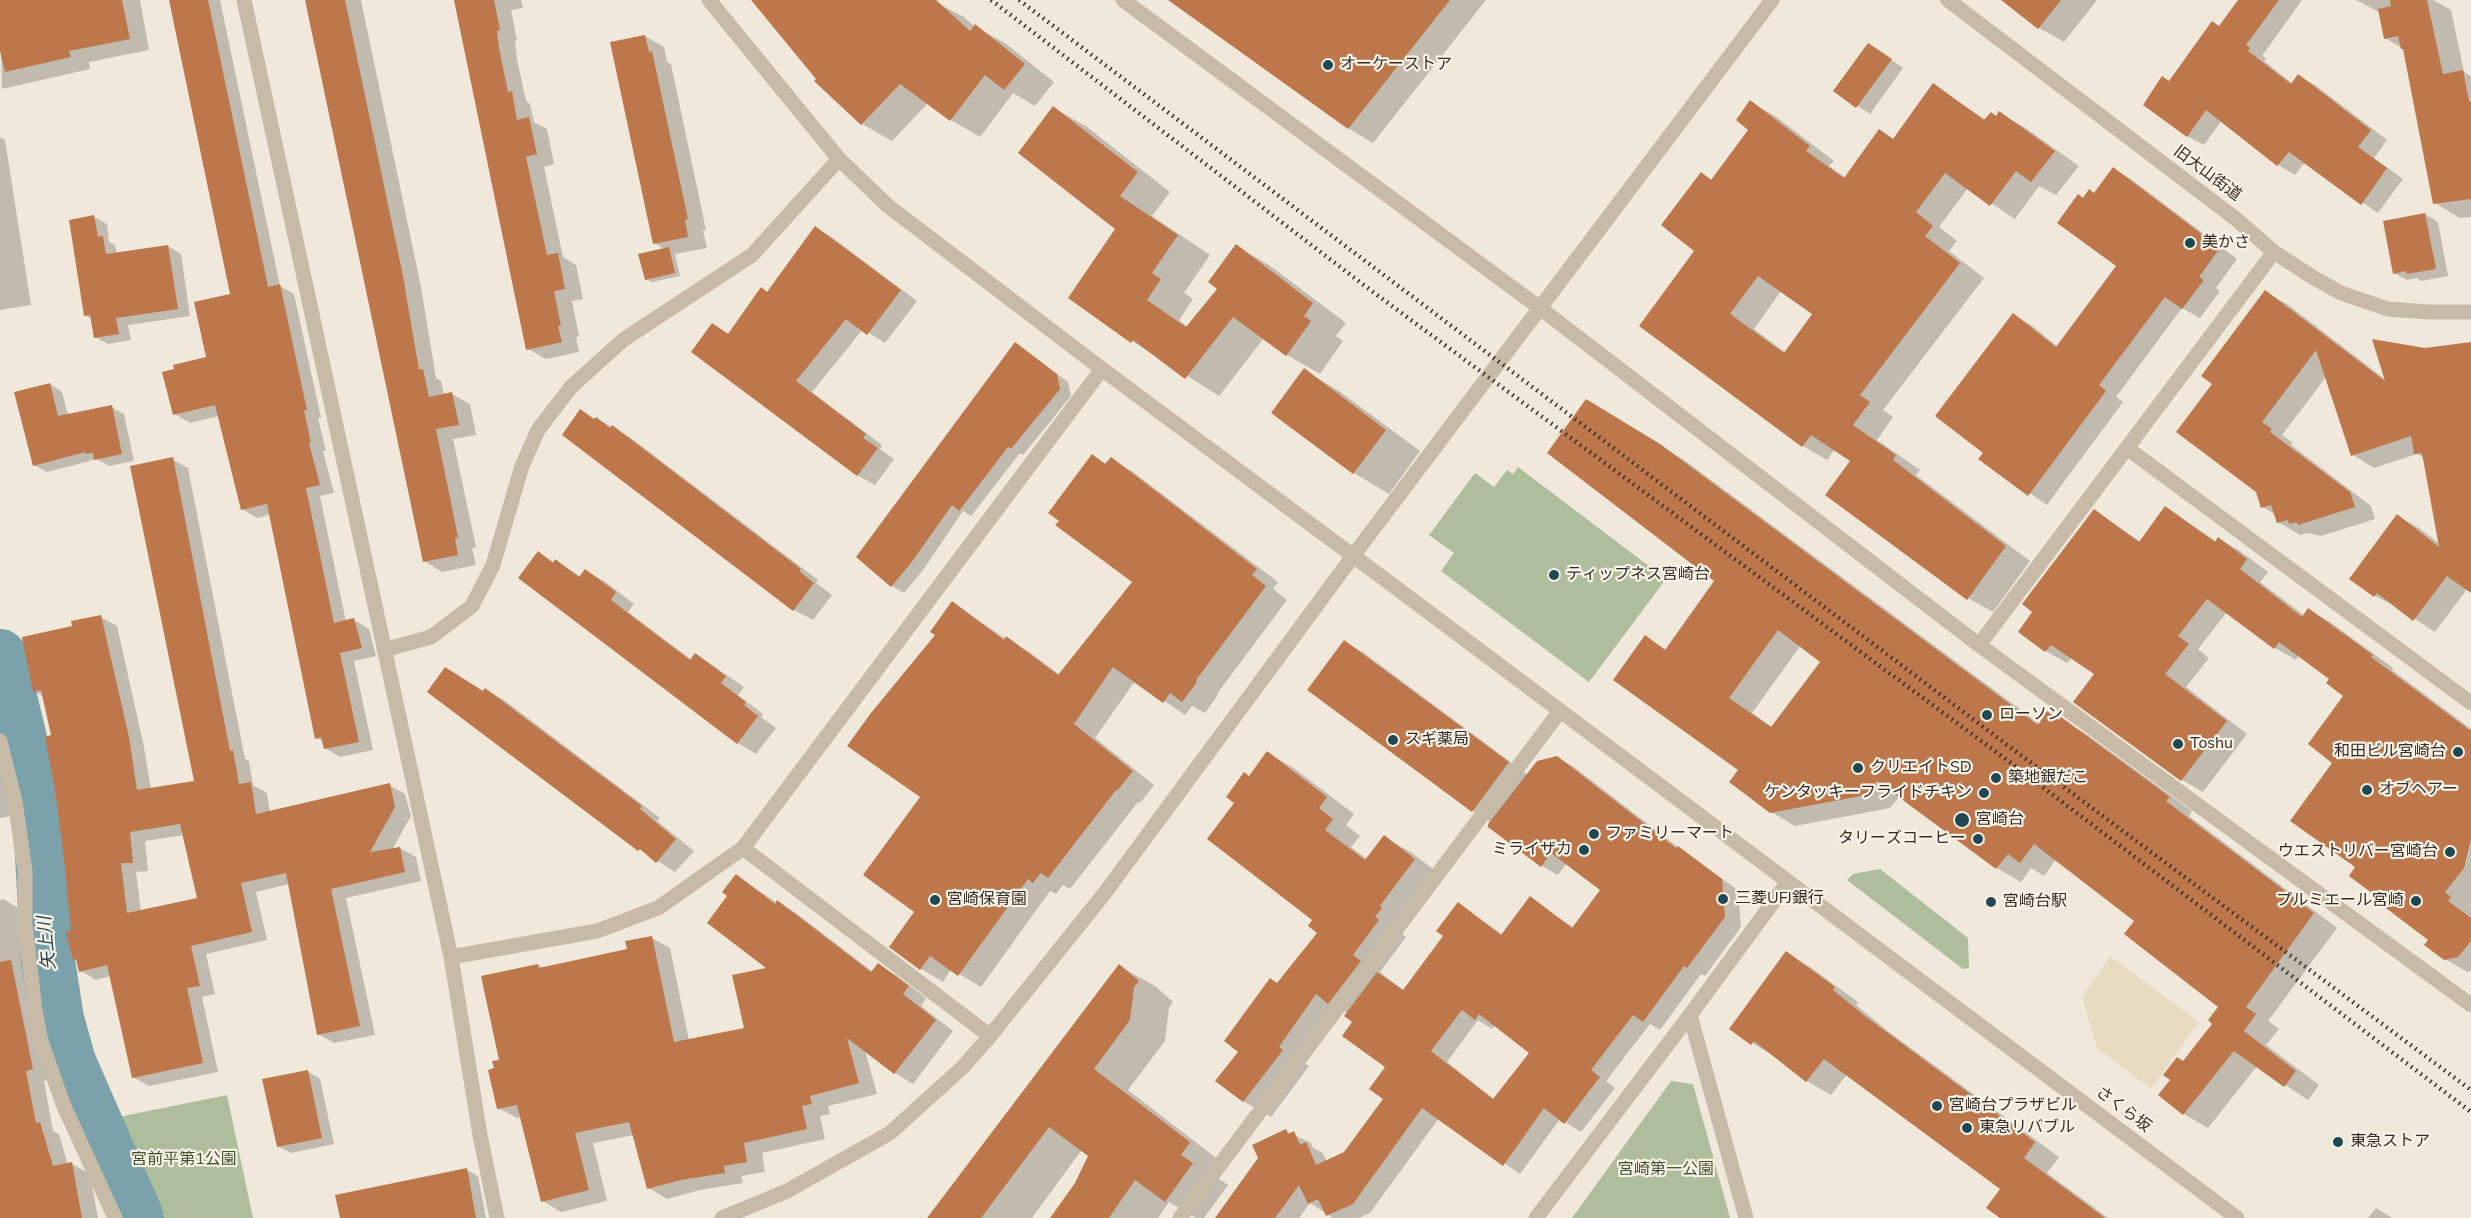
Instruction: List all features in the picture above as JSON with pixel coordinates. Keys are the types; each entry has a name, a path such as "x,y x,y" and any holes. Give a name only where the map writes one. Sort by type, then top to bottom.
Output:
{"street":[{"path":"244,0 451,957 480,1135 497,1218"},
{"name":"さくら坂","path":"709,0 839,159 888,206 1102,369 2237,1218"},
{"path":"1124,0 1540,308 1979,645 2471,1005"},
{"path":"722,1218 787,1191 890,1133 949,1080 990,1036 1104,894 1353,556 1772,0"},
{"name":"旧大山街道","path":"1948,0 2236,219 2274,252 2341,293 2388,309 2471,312"},
{"path":"384,650 431,637 472,606 493,565 522,466 537,430 571,387 623,340 752,255 839,159"},
{"path":"1979,645 2274,252"},
{"path":"451,957 597,931 658,908 742,848 1102,369"},
{"path":"2127,448 2471,703"},
{"path":"1180,1218 1560,711"},
{"path":"0,741 15,801 25,871 25,924 41,1041 63,1104 115,1218"},
{"path":"742,848 990,1036"},
{"path":"1536,1218 1690,1016 1788,882"},
{"path":"1690,1016 1746,1218"}],"green space":[{"name":"ティップネス宮崎台","path":"1518,467 1666,579 1589,682 1441,571 1454,553 1429,535 1475,473 1494,487 1507,470 1513,474"},
{"path":"1880,869 1968,938 1969,968 1963,969 1847,880 1853,874"},
{"name":"宮崎第一公園","path":"1671,1081 1693,1084 1730,1218 1572,1218"},
{"name":"宮前平第1公園","path":"227,1095 253,1218 150,1218 104,1120"}],"shaded area":[{"path":"2110,956 2199,1022 2151,1089 2097,1048 2082,997"}],"building":[{"path":"0,0 122,0 130,39 69,51 71,57 5,72 0,51"},
{"path":"169,0 208,0 268,287 280,284 307,410 304,410 311,443 309,443 320,485 306,488 334,623 354,618 362,648 340,653 359,742 324,749 321,737 315,739 267,504 241,510 215,405 173,415 162,372 174,369 173,365 206,357 194,302 230,294"},
{"path":"305,0 345,0 403,276 419,370 423,369 429,397 452,392 459,425 436,429 458,537 455,538 458,555 423,562"},
{"path":"454,0 494,0 500,30 497,31 499,48 508,92 512,91 517,120 529,117 537,154 526,157 547,255 558,253 565,289 554,291 562,342 526,350"},
{"path":"751,0 936,0 970,31 975,24 1025,64 1004,90 985,75 950,121 900,84 861,125 814,81 816,79"},
{"name":"オーケーストア","path":"1168,0 1450,0 1348,129"},
{"path":"2001,0 2061,0 2038,29"},
{"path":"2238,0 2279,0 2246,45 2250,48 2248,51 2291,84 2298,74 2371,130 2358,147 2387,168 2361,205 2289,152 2277,166 2206,110 2187,137 2143,105 2162,76 2169,81 2212,21 2219,26"},
{"path":"2390,0 2427,0 2443,74 2463,70 2469,101 2471,101 2471,199 2433,204 2403,49 2401,49 2398,36 2384,39 2378,9 2391,6"},
{"path":"645,35 649,52 652,51 688,219 685,220 688,237 653,244 610,42"},
{"path":"1868,43 1892,59 1856,108 1833,91"},
{"path":"1933,83 1984,120 1991,112 1996,116 1999,111 2055,151 2031,182 2016,171 1990,206 1945,173 1916,212 1933,226 1925,236 1960,263 1860,395 1870,402 1853,425 1896,455 1893,460 2006,546 1967,600 1825,495 1850,461 1811,435 1802,447 1639,326 1694,251 1661,225 1701,172 1711,180 1748,130 1736,120 1750,100 1810,146 1806,151 1844,178 1879,129 1893,139","holes":["1758,276 1812,314 1784,353 1730,314"]},
{"path":"1053,106 1138,172 1120,196 1178,235 1152,273 1161,279 1147,300 1186,327 1217,289 1208,282 1236,244 1313,303 1304,316 1311,321 1286,356 1233,317 1185,379 1133,340 1131,343 1068,298 1115,229 1018,153"},
{"path":"2113,167 2220,248 2199,277 2204,280 2182,309 2165,297 2099,385 2106,391 2028,496 1978,459 1983,453 1935,416 2013,313 2056,347 2116,266 2057,223 2078,194 2083,198 2089,189 2094,193"},
{"path":"2425,213 2436,269 2393,274 2383,221"},
{"path":"94,215 98,237 103,236 106,254 168,245 178,309 116,318 119,334 94,338 90,315 84,316 69,220"},
{"path":"815,226 901,290 867,335 846,319 796,381 866,434 863,438 878,448 857,476 691,352 712,323 728,334 761,287 767,292"},
{"path":"669,247 675,273 645,280 638,254"},
{"path":"2265,290 2385,381 2372,339 2425,348 2471,342 2471,593 2447,576 2413,621 2377,593 2374,597 2349,579 2397,514 2439,547 2422,453 2414,454 2411,436 2351,456 2316,350 2262,422 2272,429 2270,432 2350,492 2355,507 2298,525 2297,522 2289,524 2288,520 2277,523 2271,505 2261,508 2256,492 2176,432 2212,384 2201,376"},
{"path":"1015,342 1057,374 1060,389 1011,449 1008,447 959,511 952,505 891,587 856,557"},
{"path":"1304,368 1386,430 1353,474 1271,413"},
{"path":"50,383 58,416 112,405 122,454 94,460 93,453 86,454 85,452 33,466 14,392"},
{"path":"1586,399 1660,444 2038,725 2047,711 2059,720 2061,717 2170,797 2166,801 2314,913 2246,1007 2256,1014 2244,1031 2296,1071 2284,1087 2234,1051 2183,1115 2158,1095 2170,1080 2163,1075 2177,1057 2183,1061 2212,1024 2208,1020 2218,1007 2124,934 2134,921 2034,844 2020,863 2008,854 1996,869 1877,781 1866,795 1770,813 1729,782 1738,770 1613,680 1645,635 1665,650 1714,581 1547,453","holes":["1778,630 1820,662 1771,727 1729,698"]},
{"path":"580,409 594,419 596,417 610,428 612,425 801,569 799,571 814,583 793,611 562,435"},
{"path":"1092,454 1105,464 1111,457 1257,569 1252,575 1266,586 1182,702 1170,693 1163,703 1113,667 1074,724 1133,771 1048,878 1041,873 1033,883 1028,879 958,976 930,956 920,970 889,947 914,912 863,875 920,797 847,746 935,635 930,632 952,601 1004,640 1006,636 1058,675 1132,582 1055,525 1059,521 1048,513"},
{"path":"173,457 230,751 233,750 239,784 251,782 256,814 390,783 395,807 370,852 400,847 405,872 331,889 360,1026 317,1035 286,873 241,883 252,932 191,946 200,986 187,988 203,1063 132,1078 107,965 79,972 76,959 73,960 66,932 71,930 64,859 45,737 51,735 41,690 33,692 22,637 72,626 71,621 101,615 129,737 137,790 194,781 130,466","holes":["180,824 197,898 127,913 121,863 133,863 130,832"]},
{"path":"2165,506 2215,542 2218,537 2247,559 2240,569 2302,617 2308,608 2471,731 2471,839 2464,868 2445,892 2451,897 2448,901 2471,918 2471,941 2458,957 2444,960 2424,945 2428,940 2382,905 2384,902 2349,876 2355,867 2290,821 2332,763 2308,744 2343,696 2326,683 2329,679 2279,642 2274,649 2207,599 2178,636 2189,644 2165,674 2227,721 2181,781 2073,702 2094,674 2051,645 2045,652 2018,632 2032,612 2022,604 2094,509 2139,542"},
{"path":"538,551 553,563 555,559 579,577 585,569 616,592 611,600 654,633 690,660 695,653 726,676 721,683 746,702 744,705 758,716 737,744 518,578"},
{"path":"1344,640 1509,762 1472,812 1307,690"},
{"path":"445,667 483,691 485,688 642,806 640,809 676,839 656,863 640,849 638,851 427,692"},
{"path":"1267,751 1327,797 1319,808 1333,819 1325,830 1365,860 1384,835 1415,859 1380,906 1382,908 1375,917 1379,920 1353,955 1361,961 1328,1004 1316,994 1279,1047 1283,1050 1243,1102 1215,1081 1238,1052 1224,1041 1270,978 1277,983 1317,933 1308,926 1312,920 1207,839 1234,803 1226,797 1244,772 1249,776"},
{"path":"1557,756 1676,848 1678,846 1722,879 1725,917 1687,968 1684,966 1643,1022 1633,1015 1591,1070 1600,1077 1564,1124 1544,1108 1503,1166 1422,1108 1353,1204 1326,1216 1318,1199 1308,1204 1299,1185 1275,1218 1215,1218 1258,1158 1252,1145 1286,1129 1288,1134 1294,1131 1300,1145 1306,1142 1316,1165 1344,1152 1383,1099 1369,1089 1385,1067 1342,1036 1352,1022 1344,1016 1377,972 1403,990 1443,936 1436,931 1458,902 1501,935 1530,896 1572,928 1600,890 1551,853 1541,867 1488,827 1537,761","holes":["1462,1010 1475,1020 1479,1014 1529,1053 1493,1099 1431,1051"]},
{"path":"736,874 775,904 777,900 871,972 878,963 909,986 903,994 936,1020 894,1074 847,1038 859,1083 810,1096 812,1104 802,1106 807,1129 744,1143 747,1162 724,1166 725,1173 681,1180 647,1189 629,1122 575,1133 589,1190 541,1202 517,1105 497,1109 488,1070 494,1068 492,1061 499,1060 481,976 538,964 539,968 627,949 625,941 652,936 674,1042 744,1028 732,975 766,968 707,923 727,896 722,892"},
{"name":"宮崎台プラザビル","path":"1786,951 1835,987 1833,990 1865,1016 2035,1142 2024,1158 2105,1218 2000,1218 1986,1208 2000,1189 1824,1059 1806,1082 1754,1041 1751,1045 1729,1029"},
{"path":"11,960 33,1069 26,1071 36,1123 40,1122 53,1166 72,1162 82,1218 0,1218 0,962"},
{"path":"1119,964 1139,981 1134,987 1130,1020 1094,1069 1190,1142 1181,1155 1193,1163 1165,1202 1135,1180 1109,1218 1050,1218 1075,1183 1088,1156 1049,1127 981,1218 927,1218"},
{"path":"308,1070 322,1138 277,1147 262,1079"},
{"path":"467,1168 476,1218 340,1218 335,1195"}],"waterway":[{"name":"矢上川","path":"0,656 40,821 48,961 57,1019 69,1062 137,1218"}],"railway":[{"path":"991,0 1369,289 2003,757 2471,1112"},
{"path":"1019,0 2010,747 2471,1090"}],"place":[{"name":"オーケーストア","path":"1328,65"},
{"name":"美かさ","path":"2190,243"},
{"name":"ティップネス宮崎台","path":"1554,575"},
{"name":"ローソン","path":"1987,715"},
{"name":"スギ薬局","path":"1393,740"},
{"name":"Toshu","path":"2178,744"},
{"name":"和田ビル宮崎台","path":"2458,752"},
{"name":"クリエイトSD","path":"1858,768"},
{"name":"築地銀だこ","path":"1996,778"},
{"name":"オブヘアー","path":"2367,790"},
{"name":"ケンタッキーフライドチキン","path":"1984,793"},
{"name":"宮崎台","path":"1962,820"},
{"name":"ファミリーマート","path":"1594,834"},
{"name":"タリーズコーヒー","path":"1978,839"},
{"name":"ミライザカ","path":"1584,850"},
{"name":"ウエストリバー宮崎台","path":"2450,852"},
{"name":"三菱UFJ銀行","path":"1723,899"},
{"name":"宮崎保育園","path":"935,900"},
{"name":"プルミエール宮崎","path":"2416,901"},
{"name":"宮崎台駅","path":"1991,902"},
{"name":"宮崎台プラザビル","path":"1937,1106"},
{"name":"東急リバブル","path":"1967,1128"},
{"name":"東急ストア","path":"2338,1142"}]}
